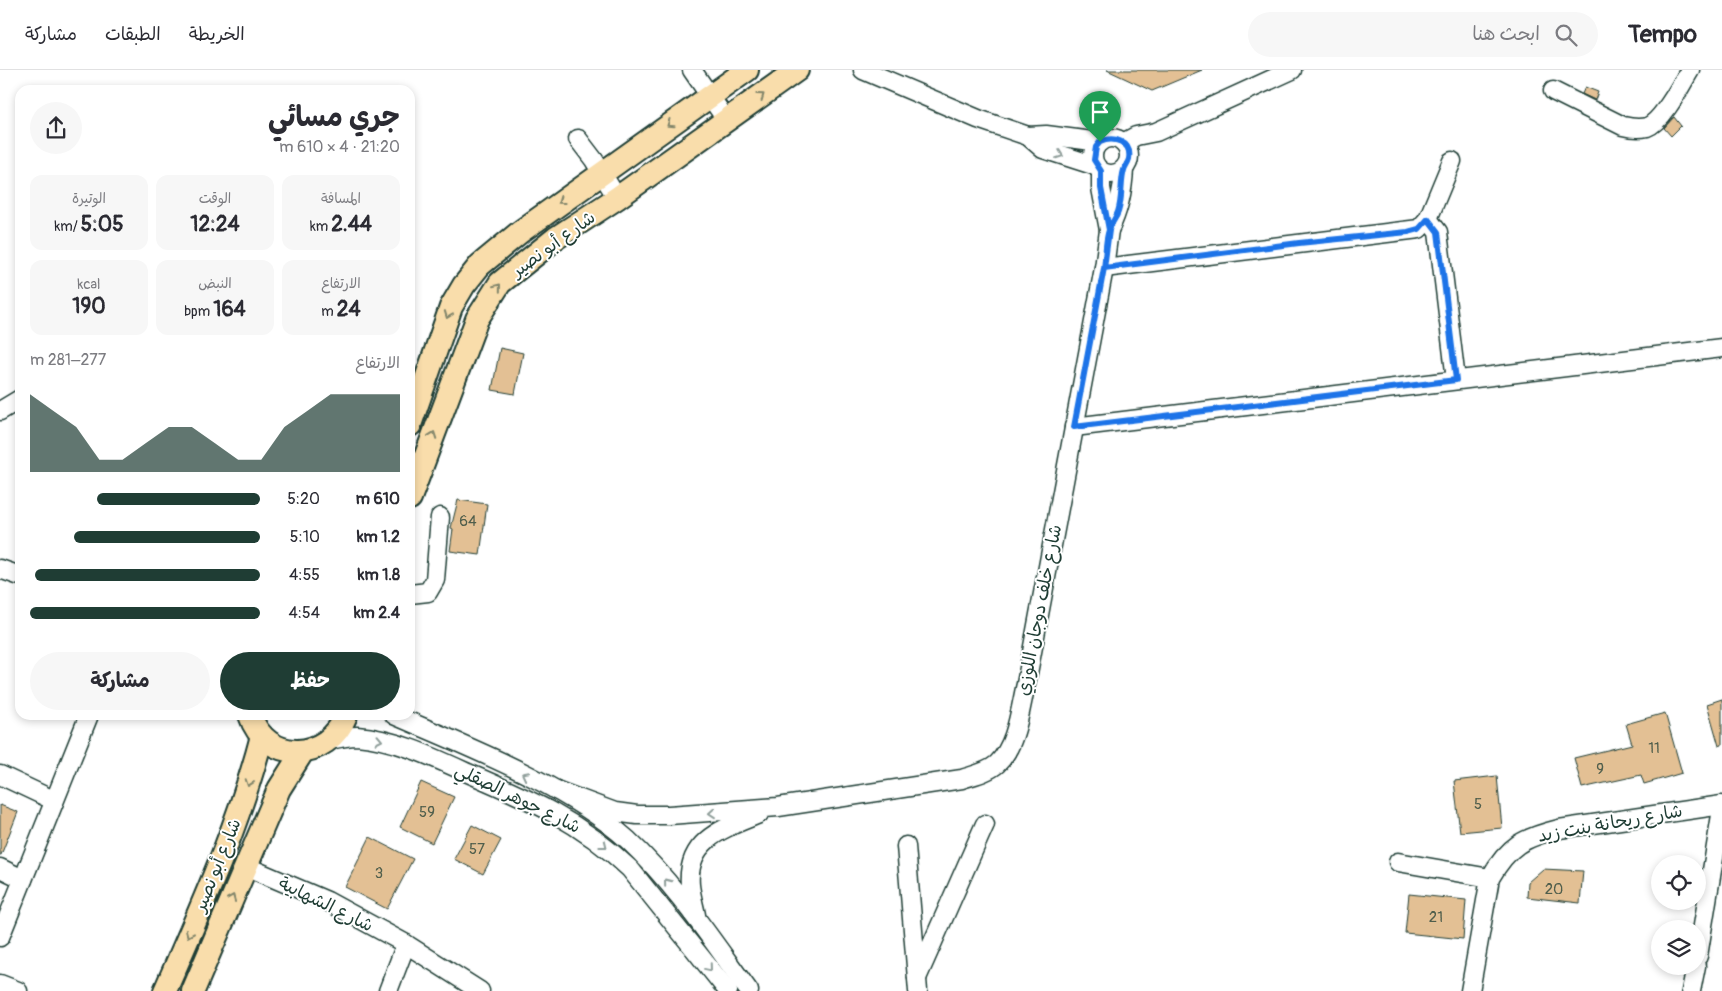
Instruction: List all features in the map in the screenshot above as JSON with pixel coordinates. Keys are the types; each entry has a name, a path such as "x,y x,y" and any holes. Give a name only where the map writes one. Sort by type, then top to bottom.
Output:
{"main road":[{"name":"شارع أبو نصير","path":"415,411 451,307 464,285 480,265 499,247 746,70"},
{"name":"شارع أبو نصير","path":"415,484 460,360 477,319 500,284 556,238 617,198 800,70"},
{"path":"251,720 262,736 274,746 288,750 304,751 318,747 330,740 344,720"},
{"name":"شارع أبو نصير","path":"165,991 231,834 251,780 262,736"},
{"name":"شارع أبو نصير","path":"193,991 245,866 280,790 304,751"}],"street":[{"path":"692,70 727,121"},
{"path":"863,70 881,74 978,119 1028,136 1046,135 1100,142 1111,138 1125,157"},
{"path":"1028,136 1043,149 1113,174 1125,157 1144,147 1156,132 1292,70"},
{"path":"1553,91 1623,126 1646,127 1653,123 1668,106 1690,70"},
{"path":"578,139 594,160 600,173 617,198"},
{"path":"1098,169 1093,153 1100,142"},
{"name":"شارع خلف دوجان اللوزي","path":"556,790 615,812 637,815 704,814 778,807 962,779 982,773 997,764 1007,752 1026,684 1104,268 1109,230 1121,201 1125,157"},
{"path":"1104,268 1299,243 1408,232 1419,229 1428,219 1452,161"},
{"name":"شارع خلف دوجان اللوزي","path":"1098,169 1109,230"},
{"path":"1428,219 1438,232 1456,380"},
{"path":"1074,427 1722,348"},
{"path":"0,411 15,402"},
{"path":"415,593 428,592 435,580 440,517"},
{"path":"0,568 15,574"},
{"path":"0,579 15,584"},
{"path":"0,937 53,800 87,720"},
{"name":"شارع جوهر الصقلي","path":"406,720 476,750 556,790 603,820 628,840 663,876 697,918 749,991"},
{"name":"شارع جوهر الصقلي","path":"330,740 355,736 376,738 433,757 548,809 584,830 613,852 630,869 728,991"},
{"path":"0,775 53,800"},
{"name":"شارع خلف دوجان اللوزي","path":"697,918 690,884 692,862 699,848 719,830 778,807"},
{"path":"1704,920 1722,807"},
{"name":"شارع ريحانة بنت زيد","path":"1490,878 1499,862 1513,847 1533,835 1559,829 1722,807"},
{"path":"918,985 985,824"},
{"path":"906,846 918,985"},
{"path":"1398,862 1490,878 1470,991"},
{"name":"شارع الشهابية","path":"245,866 327,901 406,944 480,991"},
{"path":"0,868 23,879"},
{"path":"388,991 406,944"},
{"path":"1691,991 1694,975"},
{"path":"0,984 18,991"}],"building":[{"path":"1107,70 1202,70 1152,91"},
{"path":"1585,87 1598,92 1595,100 1582,94"},
{"path":"1674,117 1681,126 1671,136 1664,128"},
{"path":"500,348 523,353 515,394 492,390"},
{"path":"458,500 487,504 480,555 450,551 453,529 451,528"},
{"path":"1722,699 1722,745 1719,746 1707,704"},
{"path":"1665,713 1682,773 1644,784 1641,775 1582,788 1574,758 1632,744 1626,724"},
{"path":"1497,776 1502,828 1460,832 1454,781"},
{"path":"421,782 454,797 432,843 400,827"},
{"path":"0,805 18,812 1,855 0,855"},
{"path":"472,825 501,840 483,874 454,859"},
{"path":"370,837 413,859 387,909 345,887"},
{"path":"1543,869 1583,871 1580,903 1527,897 1528,882"},
{"path":"1409,894 1466,900 1463,939 1405,933"}],"route":[{"path":"1100,142 1093,153 1096,166 1101,171 1101,188 1109,230 1104,268 1074,427 1456,380 1438,232 1428,219 1419,229 1408,232 1299,243 1104,268 1109,230 1121,201 1124,169 1129,159 1129,153 1123,142 1118,140 1111,138 1100,142"}]}
